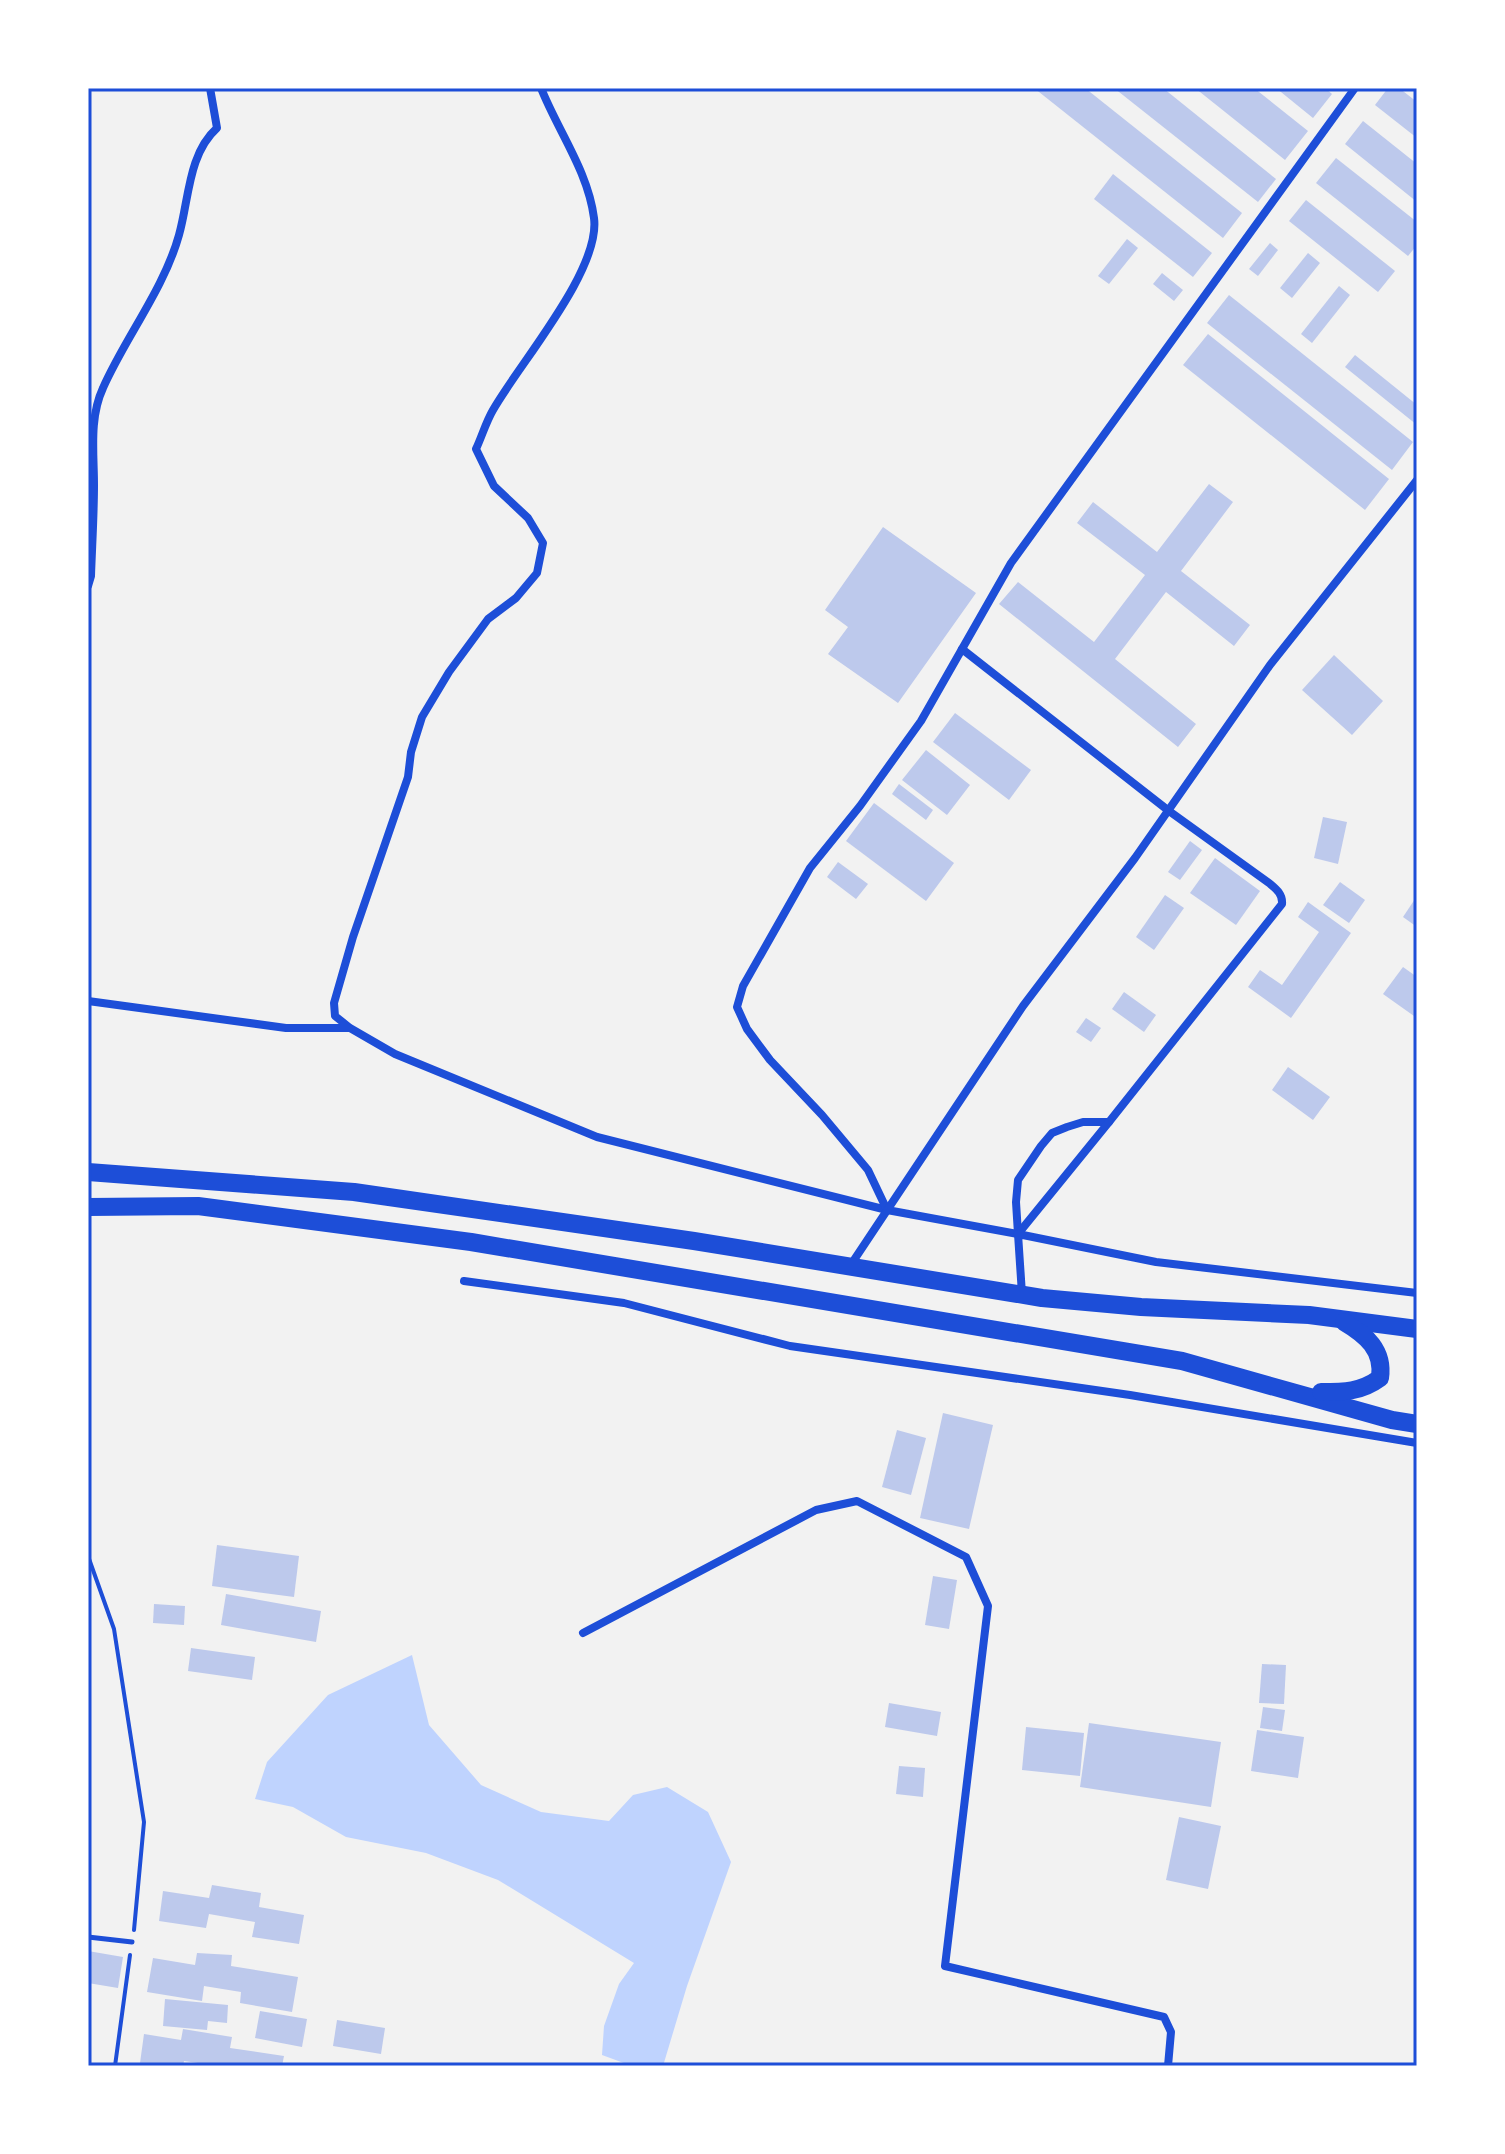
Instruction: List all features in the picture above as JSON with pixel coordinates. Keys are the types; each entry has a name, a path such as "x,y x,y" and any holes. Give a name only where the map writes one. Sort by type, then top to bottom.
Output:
{"highway":[{"path":"88,1172 354,1192 694,1241 1022,1295 1141,1307 1309,1315 1417,1329"},
{"path":"88,1207 198,1206 471,1242 1182,1361 1392,1420 1417,1424"},
{"path":"1285,1388 1351,1392 1368,1387 1380,1378 1381,1365 1376,1349 1361,1332 1338,1319"}],"street":[{"path":"88,586 91,576 94,485 92,438 101,390 143,317 179,238 192,172 211,133 217,128 210,88"},
{"path":"541,88 553,120 582,173 594,220 589,259 531,355 493,410 476,449 494,486 528,518 543,543 537,573 516,598 488,619 449,672 422,717 411,752 408,777 353,937 334,1003 335,1016 395,1054 597,1137 887,1210 1156,1262 1417,1293"},
{"path":"887,1210 868,1170 770,1060 747,1029 737,1007 743,986 810,868 860,806 921,721 1011,563 1355,88"},
{"path":"849,1266 1023,1006 1169,811 1270,665 1417,480"},
{"path":"962,649 1169,811 1269,883 1280,893 1282,904 1018,1234"},
{"path":"88,1001 286,1028 350,1028"},
{"path":"1022,1295 1016,1202 1018,1180 1052,1133 1083,1122 1109,1122"},
{"path":"464,1281 624,1303 790,1346 1130,1395 1417,1443"},
{"path":"583,1633 816,1510 857,1501 966,1557 988,1606 945,1966 1164,2017 1171,2032 1168,2066"}],"lane":[{"path":"88,1937 132,1942"}],"path":[{"path":"88,1556 114,1629 144,1822 115,2066"}],"water":[{"path":"412,1655 429,1725 481,1785 541,1812 609,1821 633,1795 667,1787 708,1812 731,1862 687,1986 663,2066 632,2066 602,2055 604,2026 619,1984 634,1963 498,1880 426,1853 346,1837 293,1807 255,1799 267,1762 328,1695"}],"building":[{"path":"1034,88 1085,88 1242,213 1223,238"},
{"path":"1114,88 1163,88 1276,179 1258,202"},
{"path":"1195,88 1254,88 1308,131 1285,160"},
{"path":"1276,88 1325,88 1332,94 1313,118"},
{"path":"1388,88 1399,88 1417,102 1417,138 1375,105"},
{"path":"1363,121 1417,164 1417,202 1345,144"},
{"path":"1336,158 1417,222 1417,245 1408,256 1316,183"},
{"path":"1113,174 1212,253 1193,277 1094,199"},
{"path":"1306,200 1395,271 1378,292 1289,221"},
{"path":"1127,239 1138,248 1109,284 1098,276"},
{"path":"1270,243 1278,250 1258,276 1249,269"},
{"path":"1308,253 1320,263 1292,298 1280,288"},
{"path":"1162,273 1183,290 1174,301 1153,284"},
{"path":"1339,286 1350,295 1312,343 1301,334"},
{"path":"1229,295 1413,442 1392,470 1207,323"},
{"path":"1208,334 1389,479 1365,510 1183,365"},
{"path":"1355,355 1417,405 1417,425 1345,367"},
{"path":"1209,484 1233,502 1181,571 1250,625 1234,646 1166,592 1115,659 1196,724 1178,747 999,604 1018,582 1094,642 1145,575 1077,523 1093,502 1157,552"},
{"path":"883,527 976,593 898,703 828,654 848,627 825,610"},
{"path":"1334,655 1383,701 1352,735 1302,690"},
{"path":"955,713 1031,770 1009,800 933,742"},
{"path":"926,750 970,785 947,815 902,780"},
{"path":"899,784 933,810 926,820 892,794"},
{"path":"874,803 954,863 926,901 846,841"},
{"path":"1323,817 1347,822 1338,864 1314,858"},
{"path":"1190,841 1202,850 1180,880 1168,872"},
{"path":"1215,858 1260,891 1236,925 1190,893"},
{"path":"838,862 868,884 856,899 827,877"},
{"path":"1340,882 1365,900 1349,923 1323,905"},
{"path":"1165,895 1184,908 1154,950 1136,937"},
{"path":"1417,896 1417,927 1403,917"},
{"path":"1308,902 1351,933 1291,1018 1248,987 1260,970 1282,985 1319,932 1298,917"},
{"path":"1403,967 1417,977 1417,1012 1414,1016 1383,994"},
{"path":"1124,992 1156,1015 1144,1032 1112,1009"},
{"path":"1086,1018 1101,1028 1091,1042 1076,1032"},
{"path":"1288,1067 1330,1097 1313,1120 1272,1090"},
{"path":"943,1413 993,1425 969,1529 920,1518"},
{"path":"897,1430 926,1438 911,1495 882,1487"},
{"path":"217,1545 299,1556 294,1597 212,1586"},
{"path":"933,1576 957,1580 949,1629 925,1625"},
{"path":"226,1594 321,1611 316,1642 221,1625"},
{"path":"154,1604 185,1606 184,1625 153,1623"},
{"path":"191,1648 255,1657 252,1680 188,1671"},
{"path":"1262,1664 1286,1665 1284,1704 1259,1703"},
{"path":"889,1703 941,1712 937,1736 885,1727"},
{"path":"1263,1707 1285,1710 1282,1731 1260,1728"},
{"path":"1089,1723 1221,1742 1211,1807 1080,1787"},
{"path":"1026,1727 1084,1733 1080,1776 1022,1770"},
{"path":"1257,1730 1304,1737 1298,1778 1251,1771"},
{"path":"899,1766 925,1768 923,1797 896,1794"},
{"path":"1179,1817 1221,1826 1208,1889 1166,1880"},
{"path":"212,1885 261,1893 259,1907 304,1915 299,1944 252,1937 255,1922 209,1914 206,1928 159,1921 163,1891 209,1898"},
{"path":"88,1951 123,1957 118,1988 88,1983"},
{"path":"197,1953 232,1955 231,1966 298,1977 292,2012 240,2003 241,1992 204,1986 202,2001 147,1992 153,1958 195,1965"},
{"path":"165,1999 228,2005 227,2023 208,2021 207,2030 163,2026"},
{"path":"260,2011 307,2019 302,2047 255,2038"},
{"path":"337,2020 385,2028 381,2054 333,2046"},
{"path":"183,2029 232,2037 230,2048 284,2056 282,2066 219,2066 184,2061 183,2066 140,2063 144,2034 181,2040"}]}
